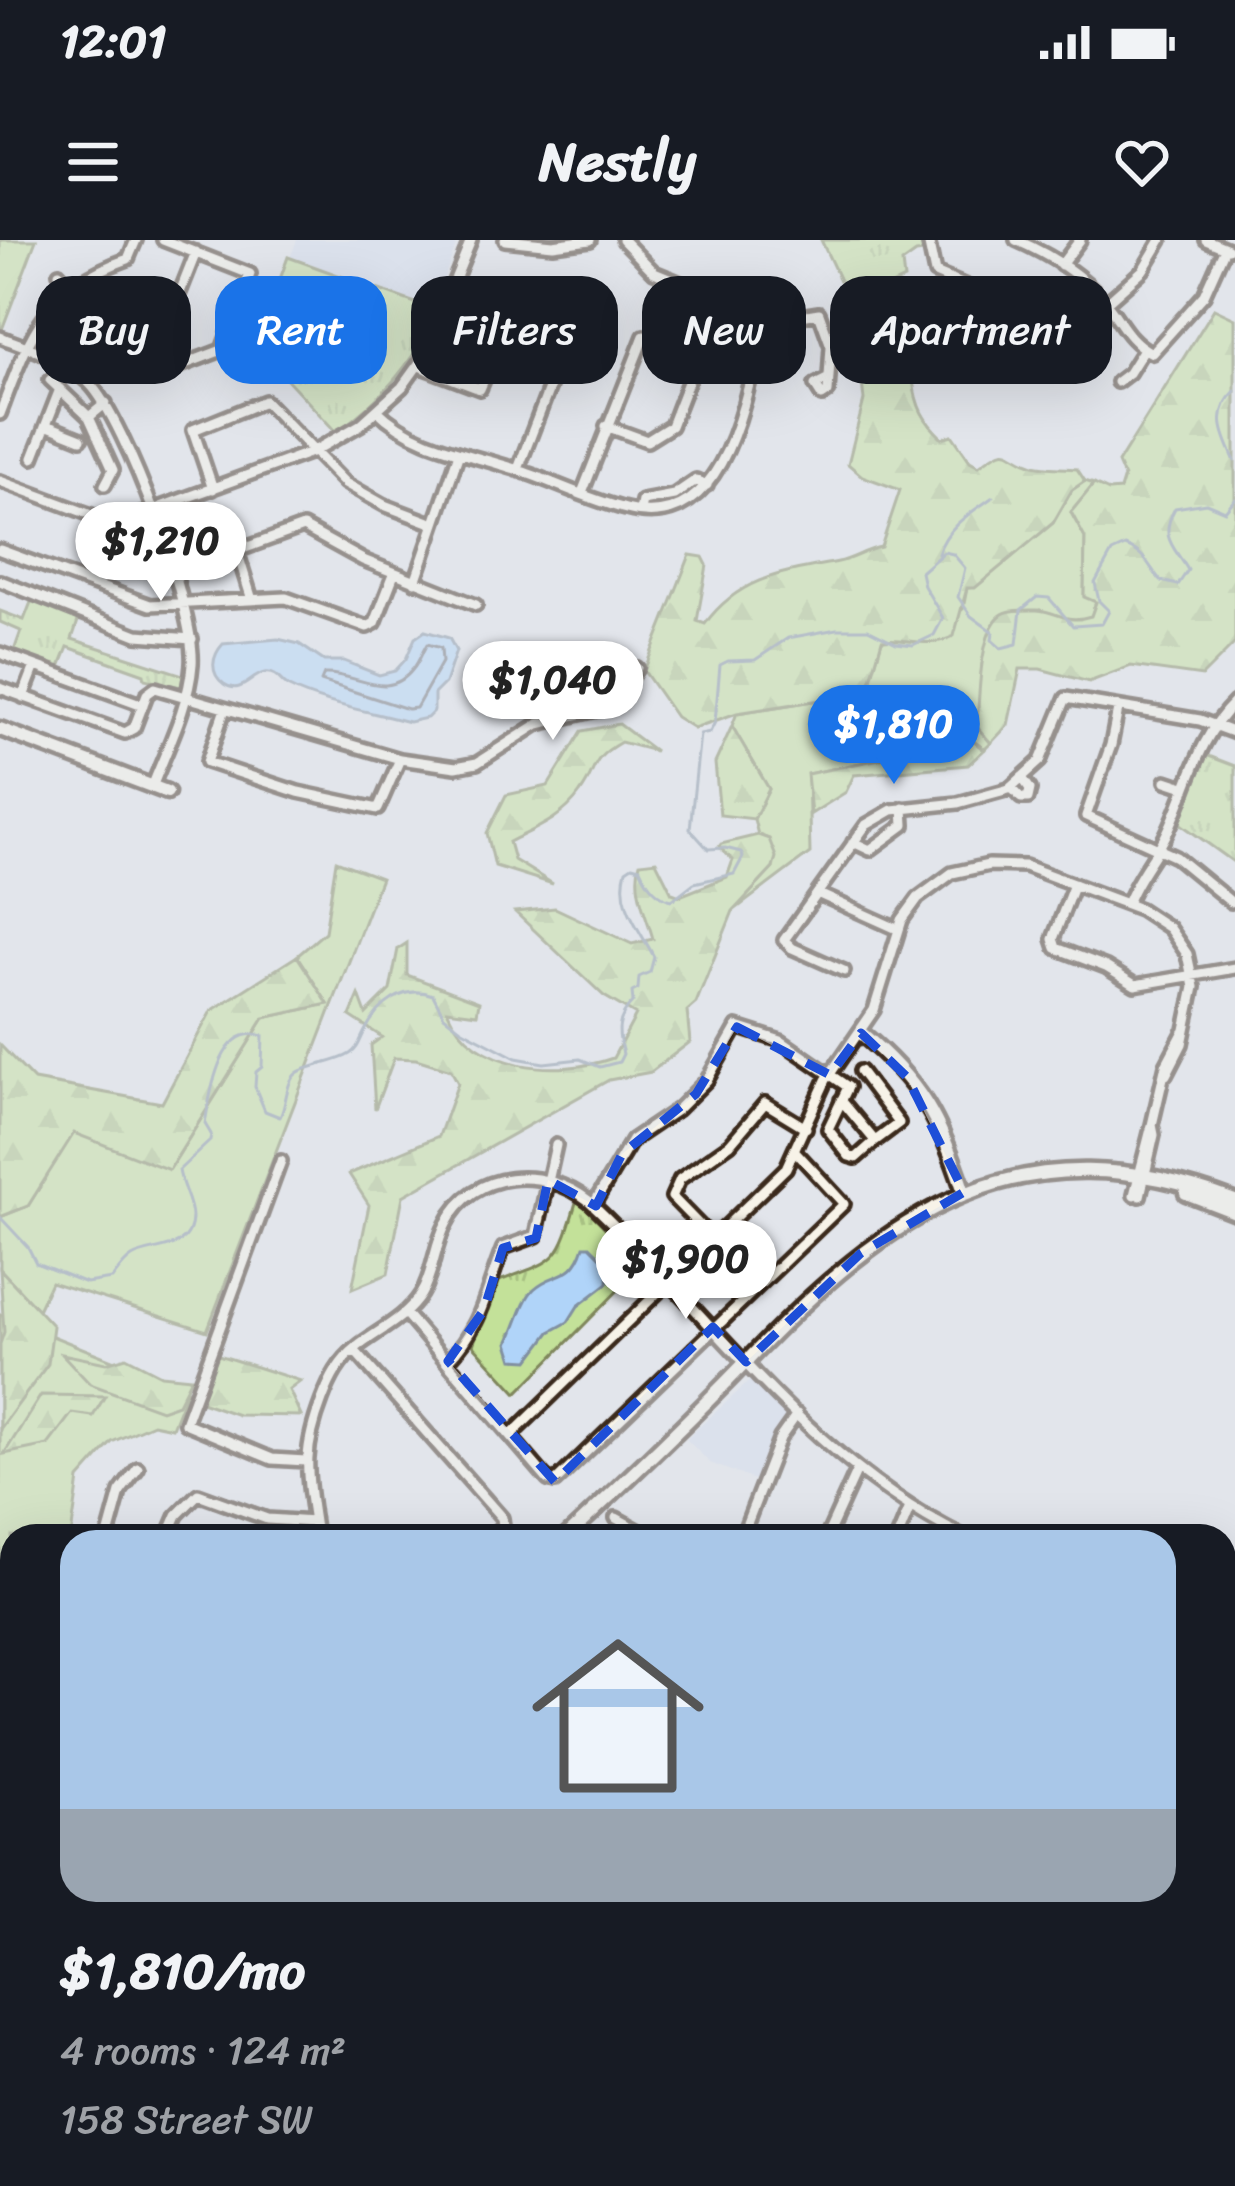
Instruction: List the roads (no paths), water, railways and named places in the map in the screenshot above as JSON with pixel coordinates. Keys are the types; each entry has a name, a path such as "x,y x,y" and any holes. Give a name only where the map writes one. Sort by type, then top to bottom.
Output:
{"main road":[{"path":"0,729 167,792"},
{"path":"861,1033 908,1077 934,1113 964,1192"},
{"path":"579,1524 861,1253 905,1221 964,1192 1058,1172 1142,1177 1235,1207"},
{"path":"1142,1177 1235,1207"}],"street":[{"path":"94,276 128,259 136,240"},
{"path":"163,240 250,274 221,351 191,362"},
{"path":"456,276 471,240"},
{"path":"505,240 553,245 590,240"},
{"path":"623,240 664,276"},
{"path":"928,240 933,270 943,276"},
{"path":"1016,240 1074,276"},
{"path":"1061,265 1080,240"},
{"path":"1112,297 1147,265 1160,240"},
{"path":"1112,313 1123,332 1144,350 1156,352 1169,330 1201,299 1228,249 1206,240"},
{"path":"186,276 196,252"},
{"path":"951,281 992,298 992,307 982,311 951,281"},
{"path":"806,313 816,311 826,327 830,346 827,380"},
{"path":"0,413 36,326"},
{"path":"0,337 36,351"},
{"path":"582,493 642,341"},
{"path":"1117,382 1144,350"},
{"path":"0,481 105,519 128,519 314,451 350,432 411,374"},
{"path":"54,384 89,417 113,470 105,484"},
{"path":"87,384 121,431 185,605 192,639 185,697 152,787"},
{"path":"518,470 551,384"},
{"path":"607,426 647,441 671,426 687,384"},
{"path":"377,410 409,434 459,453 629,511 656,511 681,504 707,485 721,466 751,384"},
{"path":"33,458 60,389"},
{"path":"213,489 193,430 262,401 354,488 434,524"},
{"path":"89,417 106,404"},
{"path":"46,425 81,439"},
{"path":"415,581 459,453"},
{"path":"252,600 237,551 297,527 394,574 476,605"},
{"path":"0,550 145,604 293,599 372,627 394,574"},
{"path":"62,604 73,576"},
{"path":"0,581 137,635 192,639"},
{"path":"0,653 143,705"},
{"path":"23,697 35,666"},
{"path":"0,688 125,733 134,728 155,688 400,759 456,767 482,760 538,724 610,704 631,682 637,668"},
{"path":"570,697 574,715"},
{"path":"844,970 784,940 853,842 878,817 903,808 976,800 1011,788 1046,749 1066,698 1235,733"},
{"path":"1126,904 1159,847 1214,725 1235,702"},
{"path":"225,709 207,755 209,764 298,792 378,809 400,759"},
{"path":"1118,709 1111,745 1086,816 1159,847 1232,902"},
{"path":"1011,788 1021,799 1028,798 1030,789 1023,779"},
{"path":"1166,781 1184,788"},
{"path":"853,842 870,850 877,848 904,825 903,808"},
{"path":"512,1434 786,1168 830,1075 877,1003 898,929 925,891 967,867 1016,865 1126,904 1169,928 1187,954 1194,996 1172,1069 1166,1075 1137,1196"},
{"path":"1074,884 1053,945 1136,985 1235,968"},
{"path":"819,894 898,929"},
{"path":"593,1204 640,1131 678,1108 707,1080 735,1028 781,1041 848,1087"},
{"path":"863,1067 902,1128 856,1158 849,1156 828,1129 848,1087 863,1067"},
{"path":"841,1100 875,1142"},
{"path":"712,1238 671,1194 680,1179 730,1144 767,1102 806,1128"},
{"path":"448,1361 484,1310 503,1248 536,1236 556,1144"},
{"path":"405,1313 551,1481 558,1480 844,1204 796,1152"},
{"path":"281,1161 185,1423 272,1459 306,1461"},
{"path":"173,1524 195,1494 267,1519 314,1522 306,1461 310,1432 330,1381 354,1350 405,1313 424,1288 447,1222 467,1198 511,1178 548,1180 593,1204 796,1414 857,1470 940,1524"},
{"path":"964,1192 970,1210"},
{"path":"354,1350 502,1524"},
{"path":"747,1524 780,1438 796,1414"},
{"path":"111,1524 120,1492 138,1468"},
{"path":"832,1524 857,1470"},
{"path":"903,1524 910,1508"},
{"path":"616,1518 627,1524"}],"water":[{"path":"425,631 449,638 456,651 445,683 434,694 434,711 409,722 317,698 268,673 231,687 214,670 223,644 278,639 299,644 324,661 344,661 379,675 395,671 415,638"},
{"path":"584,1246 590,1246 609,1265 608,1283 578,1306 568,1322 550,1332 529,1360 513,1359 508,1343 530,1294 541,1283 569,1270"}],"waterway":[{"path":"1235,391 1222,417 1235,461"},
{"path":"938,554 953,528 993,497"},
{"path":"0,1217 36,1263 86,1283 112,1279 132,1257 179,1242 186,1237 192,1217 179,1170 210,1141 207,1111 227,1050 248,1035 263,1036 262,1067 256,1072 255,1087 265,1111 280,1117 297,1073 350,1054 377,1012 402,994 433,995 444,1016 461,1029 516,1058 544,1063 580,1059 600,1067 619,1062 623,1054 621,1020 633,1002 639,977 650,972 654,957 627,905 626,870 640,868 652,888 672,900 694,883 734,874 743,857 725,848 708,849 690,829 700,734 710,732 715,722 720,665 755,660 788,638 837,629 868,629 896,643 913,645 934,635 943,618 921,572 944,552 953,554 965,568 958,597 971,616 993,632 992,640 1001,648 1017,644 1021,610 1037,597 1049,598 1073,626 1102,624 1109,611 1099,601 1095,583 1112,552 1125,546 1132,549 1161,581 1178,585 1188,570 1168,535 1175,508 1206,503 1225,511 1235,499"}]}
